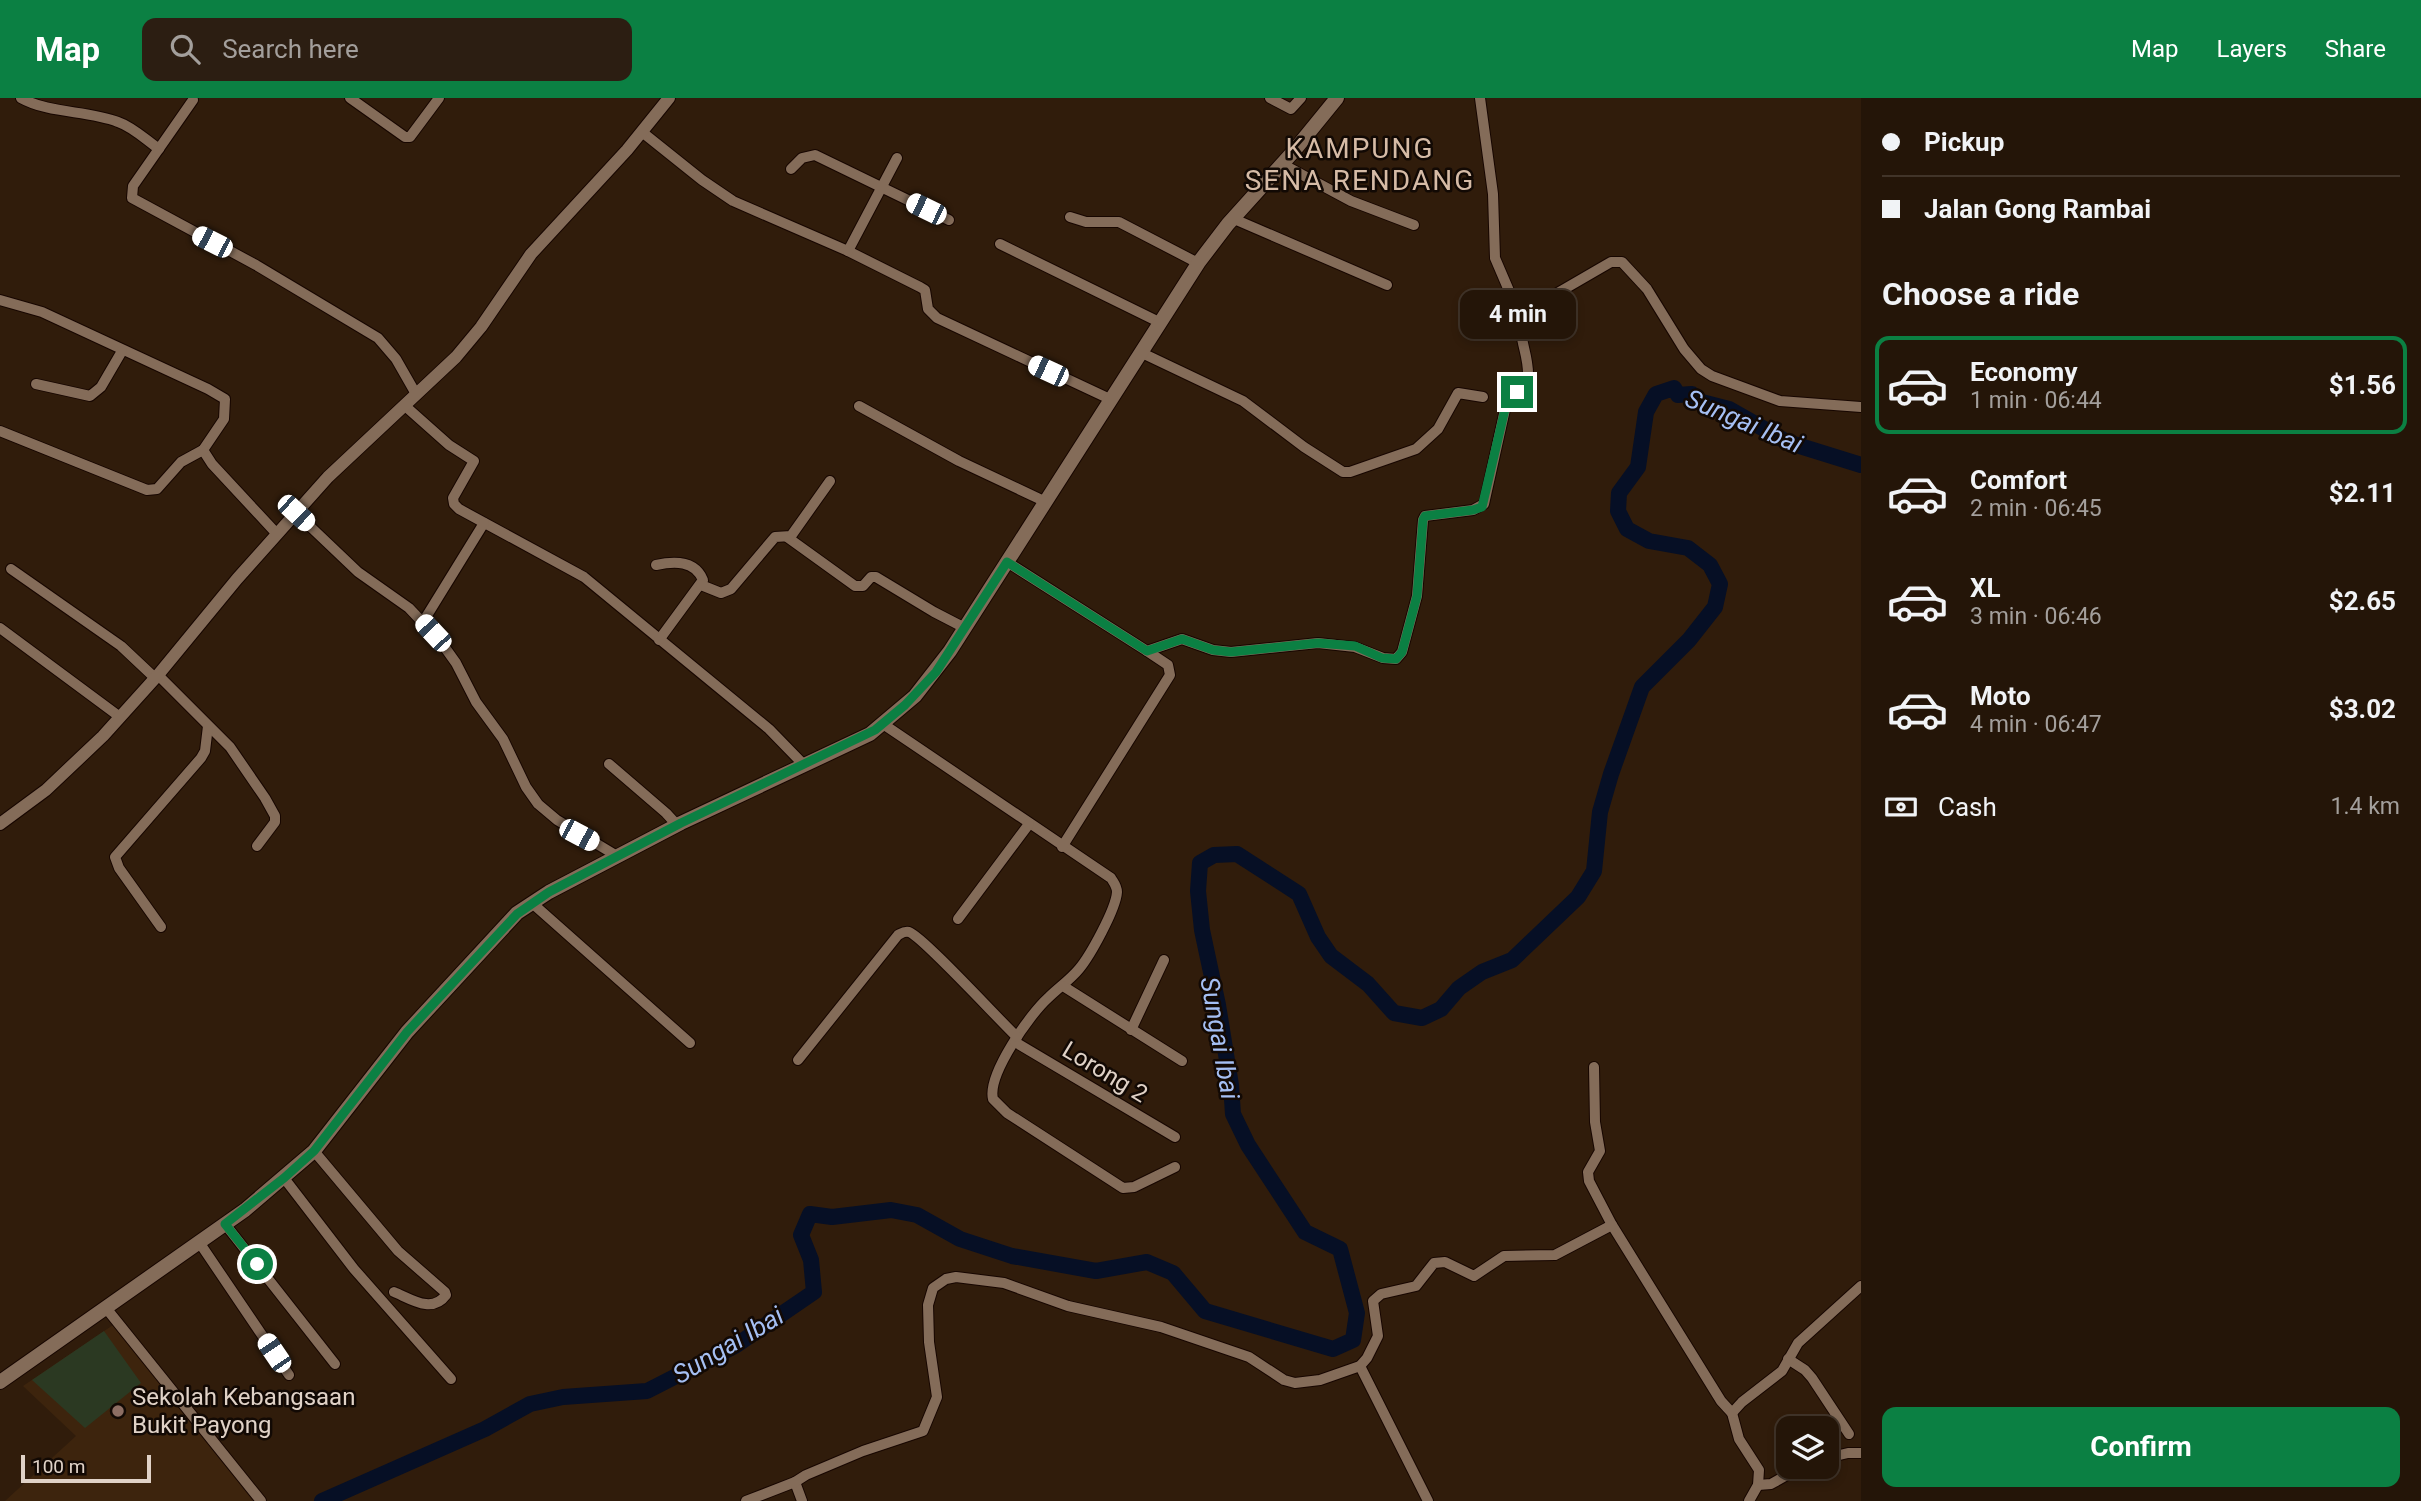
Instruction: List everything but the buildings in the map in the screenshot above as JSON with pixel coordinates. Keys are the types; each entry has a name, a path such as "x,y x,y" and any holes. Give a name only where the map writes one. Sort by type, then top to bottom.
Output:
{"main road":[{"path":"0,1382 225,1224 314,1151 407,1032 503,926 532,903 677,825 863,737 883,724 923,687 965,628 1198,264 1337,98"}],"street":[{"path":"21,98 39,105 120,122 159,149"},
{"path":"350,98 405,137 410,137 439,98"},
{"path":"0,824 58,779 120,717 296,513 353,452 469,342 531,254 642,132 669,98"},
{"path":"1270,98 1291,109 1301,98"},
{"path":"1147,651 1182,639 1213,650 1231,652 1318,643 1355,646 1390,660 1399,656 1417,596 1423,520 1425,516 1473,510 1484,504 1506,405 1528,376 1526,349 1520,332 1523,313 1510,293 1495,258 1493,194 1480,98"},
{"path":"193,100 133,186 132,198 256,265 378,338 396,359 416,394"},
{"path":"642,132 733,201 848,251 925,290 928,309 937,318 1112,400"},
{"path":"791,169 802,158 815,155 949,220"},
{"path":"848,251 897,158"},
{"path":"1282,164 1351,201 1414,225"},
{"path":"1070,217 1086,222 1119,222 1198,264"},
{"path":"1234,219 1387,285"},
{"path":"1000,244 1161,323"},
{"path":"1523,313 1611,262 1622,262 1647,289 1684,349 1701,369 1712,376 1780,401 1861,407"},
{"path":"0,300 42,312 122,351 208,388 226,399 224,419 203,450 181,462 158,489 146,490 0,431"},
{"path":"36,384 90,396 102,387 122,351"},
{"path":"1142,354 1243,401 1304,447 1343,472 1350,472 1416,449 1438,429 1458,393 1483,397"},
{"path":"404,405 449,445 474,461 452,500 459,509 573,570 778,737 804,765"},
{"path":"859,407 959,461 1046,502"},
{"path":"203,450 212,464 277,534"},
{"path":"701,584 721,593 726,592 775,537 791,536 830,481"},
{"path":"296,513 358,572 388,592 441,642 456,663 476,702 503,739 534,799 557,820 617,856"},
{"path":"422,622 484,523"},
{"path":"786,537 855,586 863,586 876,577 965,628"},
{"path":"656,565 671,562 688,565 701,575 702,580 659,640"},
{"path":"1007,562 1168,665 1171,674 1062,847"},
{"path":"11,569 121,646 216,731 240,760 275,816 272,828 257,846"},
{"path":"0,628 120,717"},
{"path":"883,724 1111,878 1116,885 1117,894 1112,910 1091,951 1080,968 1021,1027 1000,1066 991,1093 998,1106 1123,1188 1131,1188 1175,1167"},
{"path":"161,928 123,875 115,857 201,758 205,751 208,726"},
{"path":"609,764 677,825"},
{"path":"958,919 1030,824"},
{"path":"532,903 690,1043"},
{"name":"Lorong 2","path":"798,1060 898,935 909,932 927,947 1016,1040 1175,1137"},
{"path":"1131,1030 1164,960"},
{"path":"1063,986 1182,1061"},
{"path":"1594,1068 1595,1122 1600,1151 1588,1176 1612,1225 1721,1401 1732,1413 1739,1439 1759,1470 1758,1485 1749,1501"},
{"path":"314,1151 382,1233 446,1295 438,1303 426,1305 394,1293"},
{"path":"284,1178 354,1269 451,1379"},
{"path":"225,1224 335,1364"},
{"path":"746,1501 796,1482 806,1475 863,1451 920,1433 925,1428 937,1401 929,1342 928,1304 933,1288 942,1280 956,1277 1004,1283 1068,1306 1161,1326 1249,1357 1284,1380 1308,1383 1360,1366 1372,1352 1378,1336 1372,1307 1376,1296 1416,1286 1434,1263 1444,1262 1474,1276 1504,1256 1555,1255 1612,1225"},
{"path":"199,1242 289,1375"},
{"path":"1732,1413 1782,1371 1798,1343 1861,1286"},
{"path":"106,1308 261,1501"},
{"path":"1788,1359 1812,1378 1849,1434"},
{"path":"1360,1366 1428,1501"},
{"path":"1839,1455 1861,1453"},
{"path":"1758,1485 1779,1479"},
{"path":"796,1482 802,1501"}],"shaded area":[{"name":"Sekolah Kebangsaan Bukit Payong","path":"116,1323 256,1501 5,1501 76,1436 23,1386"}],"green space":[{"path":"104,1331 141,1383 85,1428 32,1380"}],"waterway":[{"name":"Sungai Ibai","path":"322,1501 485,1429 530,1404 563,1397 647,1391 735,1346 814,1292 811,1260 801,1235 810,1214 832,1217 891,1210 917,1215 960,1239 1012,1256 1096,1271 1147,1262 1173,1273 1205,1311 1333,1349 1353,1340 1357,1313 1340,1249 1305,1232 1248,1145 1233,1114 1218,1005 1202,930 1198,891 1200,863 1214,855 1237,854 1299,894 1318,937 1331,956 1368,984 1394,1013 1422,1018 1441,1009 1459,988 1482,972 1512,960 1578,897 1594,871 1600,812 1642,687 1689,640 1715,607 1720,584 1710,565 1688,548 1649,541 1627,529 1618,511 1619,493 1638,467 1646,412 1656,394 1674,388 1678,395 1692,394 1698,401 1729,409 1787,442 1861,465"}],"place":[{"name":"Sekolah Kebangsaan Bukit Payong","path":"118,1411"}],"district":[{"name":"KAMPUNG SENA RENDANG","path":"1360,164"}],"route":[{"path":"257,1264 225,1224 284,1178 324,1141 407,1032 508,921 549,892 681,823 870,734 915,696 936,672 1007,562 1147,651 1182,639 1213,650 1231,652 1318,643 1355,646 1382,658 1396,659 1402,652 1417,596 1423,520 1425,516 1482,507 1506,405 1517,392"}]}
